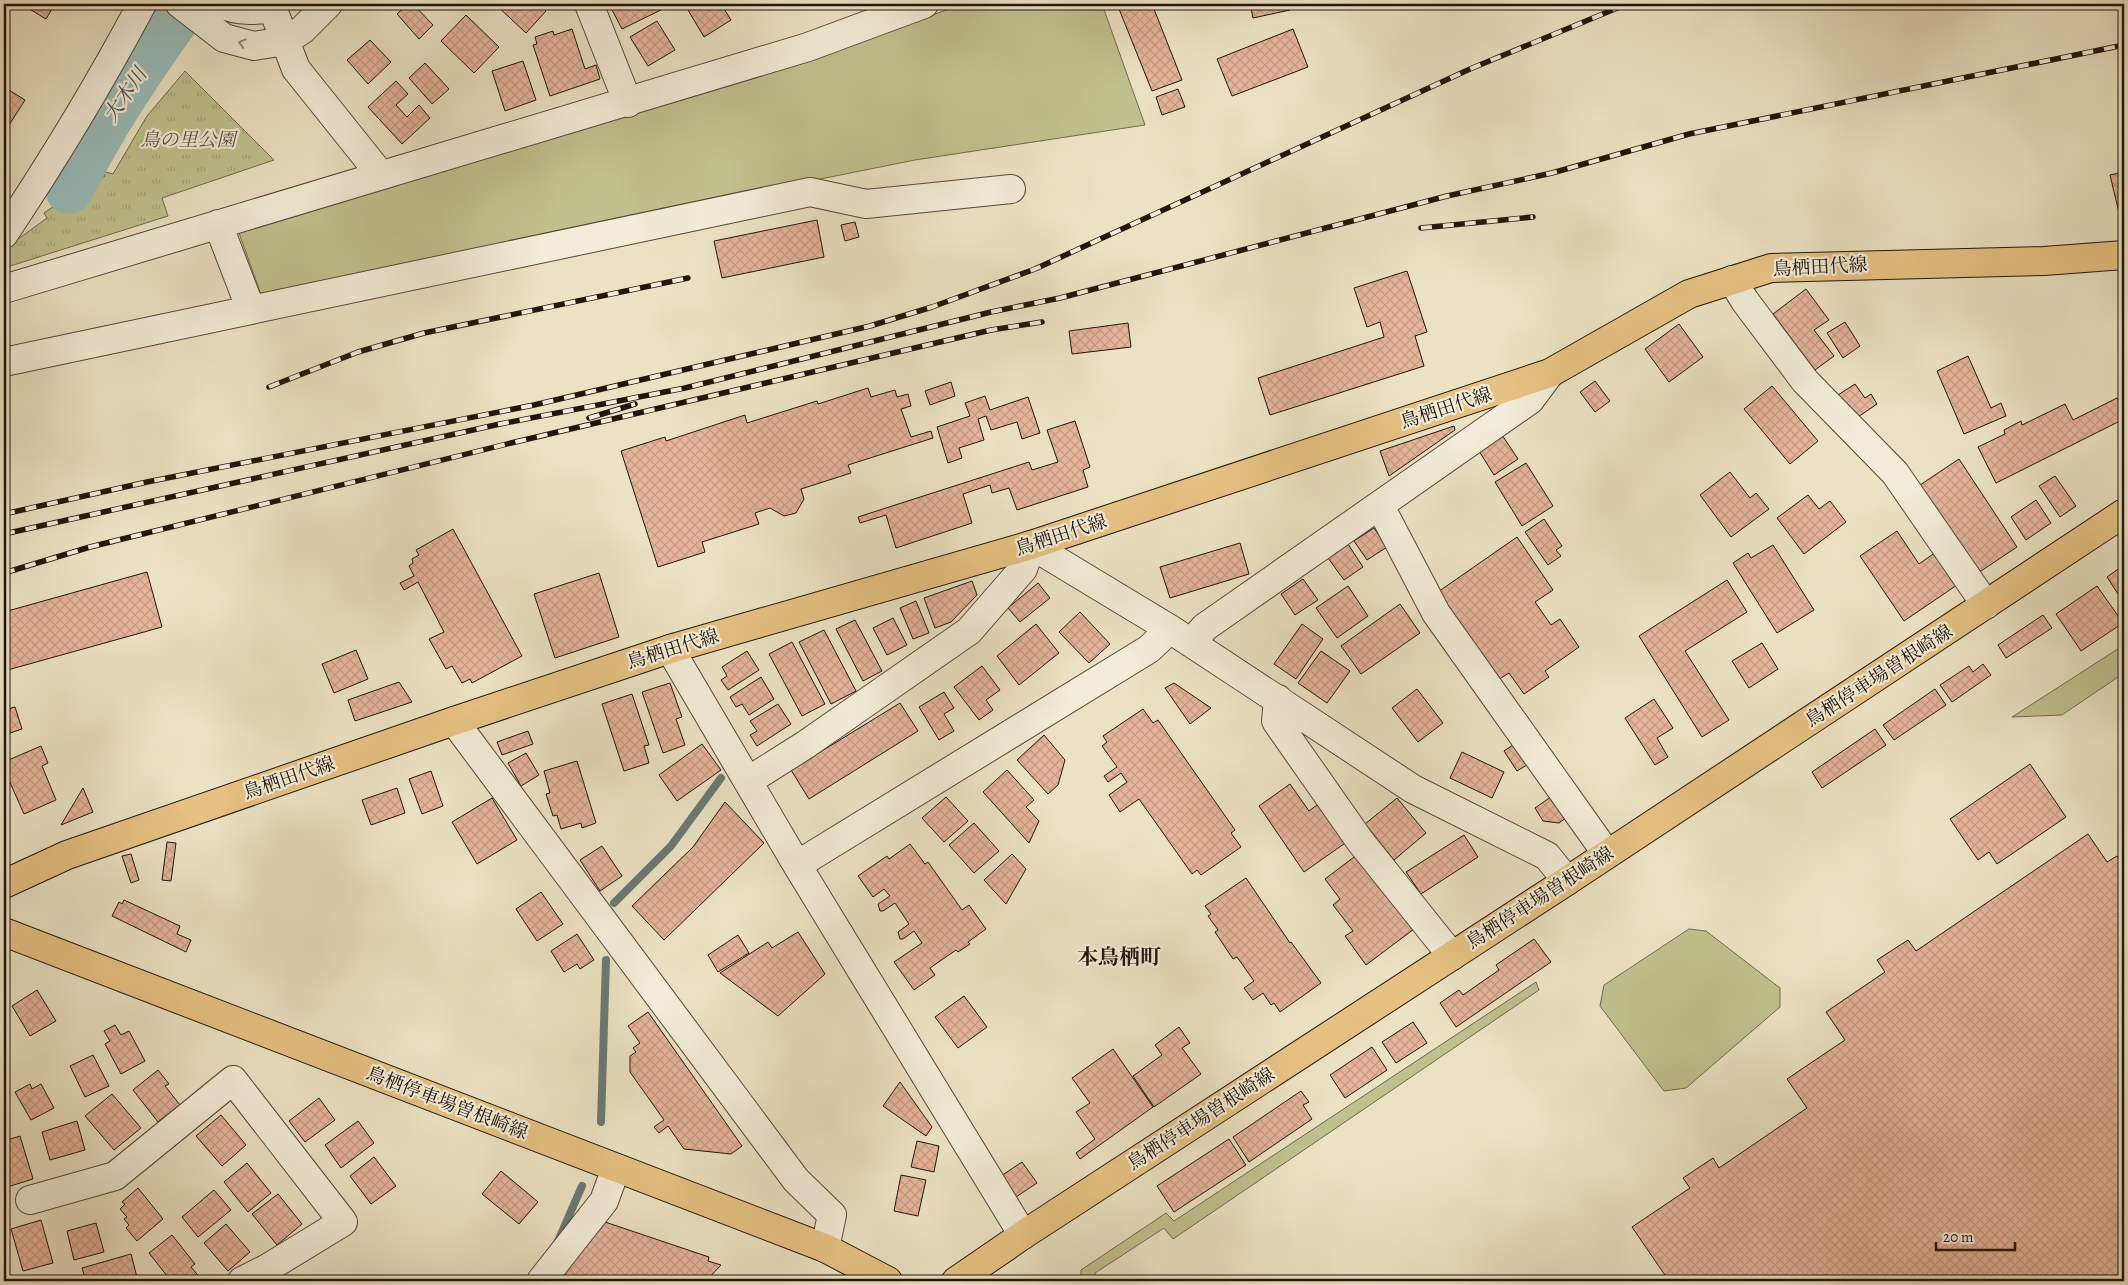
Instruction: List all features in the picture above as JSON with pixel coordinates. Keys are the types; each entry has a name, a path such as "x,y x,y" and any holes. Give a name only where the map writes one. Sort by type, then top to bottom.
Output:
{"main road":[{"name":"鳥栖田代線","path":"4,884 67,855 454,721 670,649 1031,545 1550,373 1689,294 1771,268 2044,261 2124,255"},
{"name":"鳥栖停車場曽根崎線","path":"956,1281 1023,1235 1567,881 2124,513"},
{"name":"鳥栖停車場曽根崎線","path":"4,932 825,1248 888,1281"}],"street":[{"path":"4,234 52,162 104,76 142,4"},
{"path":"180,4 224,38 254,46 285,41 302,30 328,4"},
{"path":"589,4 628,103"},
{"path":"4,290 380,174 628,103 808,47 924,4"},
{"path":"223,5 249,9 274,6 296,69 380,174"},
{"path":"4,362 810,192 866,204 1011,189"},
{"path":"218,224 251,310"},
{"path":"1732,280 1745,301 1805,381 1895,473 1986,605"},
{"path":"797,865 1149,649 1205,627 1530,400 1550,373"},
{"path":"1380,506 1436,613 1607,854"},
{"path":"748,781 805,745 969,631 1023,569 1031,545 1180,636 1412,789 1548,856 1567,881"},
{"path":"670,649 797,865 1023,1235"},
{"path":"1278,700 1276,721 1360,841 1452,956"},
{"path":"454,721 796,1180 832,1215 825,1248"},
{"path":"30,1200 115,1176 233,1080 343,1222 266,1269 242,1281"},
{"path":"541,1281 550,1267 604,1201 616,1168"}],"green space":[{"path":"963,4 1102,4 1145,125 915,160 691,205 262,297 239,233 628,115 899,27"},
{"name":"鳥の里公園","path":"185,71 274,160 162,198 168,216 4,268 10,245 47,218 44,213 67,197 70,200 105,176 102,171 113,174 147,116"},
{"path":"2124,645 2124,673 2062,715 2012,717"},
{"path":"1689,929 1706,931 1780,988 1780,1007 1686,1088 1664,1091 1600,1006 1604,985"},
{"path":"1536,982 1539,990 1173,1239 1164,1228 1095,1273 1094,1281 1081,1281 1081,1270 1166,1213 1174,1221"}],"building":[{"path":"21,4 55,4 46,19"},
{"path":"408,4 413,4 433,25 419,39 397,14"},
{"path":"495,4 543,4 541,6 546,11 526,33"},
{"path":"614,4 673,4 622,29 610,6"},
{"path":"686,4 721,4 731,20 704,37"},
{"path":"1117,4 1152,4 1182,80 1152,91"},
{"path":"1250,4 1289,4 1290,10 1253,18"},
{"path":"466,15 499,47 474,73 441,41"},
{"path":"657,21 675,50 648,66 630,37"},
{"path":"572,29 585,69 596,65 600,79 550,96 533,45 537,44 535,37 553,31 554,35"},
{"path":"1293,29 1308,67 1232,96 1217,59"},
{"path":"370,40 391,62 368,84 347,60"},
{"path":"523,61 536,100 505,111 492,71"},
{"path":"425,63 449,89 432,104 409,78"},
{"path":"396,81 408,94 396,105 407,117 419,105 430,118 402,144 368,107"},
{"path":"4,87 25,100 4,133"},
{"path":"1178,89 1185,107 1162,115 1156,97"},
{"path":"2124,172 2124,220 2121,221 2110,175"},
{"path":"817,220 824,257 722,278 714,241"},
{"path":"855,222 859,237 845,241 841,225"},
{"path":"1407,271 1427,332 1415,336 1424,366 1270,415 1258,378 1384,337 1380,322 1367,327 1354,288"},
{"path":"1806,289 1829,320 1814,330 1834,356 1815,370 1773,314"},
{"path":"1845,322 1860,346 1843,358 1827,333"},
{"path":"1128,323 1131,347 1072,354 1069,331"},
{"path":"1679,324 1703,357 1669,382 1645,349"},
{"path":"1968,356 1991,408 2001,403 2006,416 1964,434 1937,371"},
{"path":"1595,381 1610,401 1595,412 1580,392"},
{"path":"951,382 955,396 930,405 925,391"},
{"path":"1855,384 1865,398 1871,394 1877,404 1855,419 1838,395"},
{"path":"1772,386 1818,441 1790,464 1744,409"},
{"path":"868,388 871,397 895,390 897,397 908,394 911,406 901,409 911,437 931,431 933,438 848,465 851,473 801,489 804,499 796,513 784,516 770,508 755,513 759,524 702,542 705,552 658,567 621,451 665,437 666,441 745,415 747,423 817,401 818,404"},
{"path":"985,396 990,410 1028,397 1040,433 1022,439 1017,422 991,430 986,416 978,419 984,440 959,448 962,458 948,463 937,427 970,416 965,403"},
{"path":"2117,398 2124,412 2124,419 1996,483 1978,447 2005,434 2004,430 2021,421 2022,425 2065,404 2073,420"},
{"path":"1075,421 1090,467 1083,470 1088,487 1017,510 1009,488 992,493 990,485 963,494 972,523 896,548 886,515 860,523 858,517 1029,462 1032,470 1058,462 1047,430"},
{"path":"1454,426 1455,430 1389,476 1380,451"},
{"path":"1502,435 1518,459 1494,475 1479,451"},
{"path":"1959,459 2017,547 1978,573 1920,485"},
{"path":"1526,463 1553,506 1522,526 1495,482"},
{"path":"1730,472 1750,498 1756,493 1769,509 1731,537 1700,495"},
{"path":"2055,476 2076,506 2060,517 2039,486"},
{"path":"1808,495 1819,509 1830,501 1846,522 1804,554 1777,518"},
{"path":"2036,500 2051,523 2026,540 2011,517"},
{"path":"1544,519 1562,546 1556,550 1561,556 1548,565 1525,532"},
{"path":"1374,528 1387,547 1367,560 1354,541"},
{"path":"453,529 522,656 472,683 470,679 462,683 452,666 446,669 429,639 444,632 418,582 404,590 400,583 414,576 409,566 413,563 412,559 419,555 416,550"},
{"path":"1897,531 1919,564 1936,552 1957,585 1904,621 1860,556"},
{"path":"1517,537 1553,590 1535,602 1551,625 1560,619 1579,647 1545,671 1549,677 1524,694 1509,673 1498,680 1438,592"},
{"path":"1240,543 1249,574 1170,598 1160,567"},
{"path":"1348,544 1363,567 1344,580 1328,558"},
{"path":"1773,545 1814,610 1777,633 1733,563 1748,553 1751,558"},
{"path":"2124,565 2124,603 2107,577"},
{"path":"147,572 162,627 4,671 4,612"},
{"path":"599,573 619,637 555,658 534,594"},
{"path":"1303,579 1318,600 1295,615 1281,594"},
{"path":"1727,580 1747,612 1685,651 1729,720 1702,737 1639,636"},
{"path":"972,581 977,595 951,622 935,628 924,598"},
{"path":"1038,583 1050,598 1020,622 1008,608"},
{"path":"1348,586 1368,616 1337,638 1316,608"},
{"path":"2097,586 2123,623 2081,651 2056,614"},
{"path":"916,601 929,633 913,639 900,608"},
{"path":"1400,604 1420,633 1361,674 1341,646"},
{"path":"1080,612 1110,644 1089,663 1059,632"},
{"path":"2043,615 2052,628 2006,658 1998,645"},
{"path":"893,618 907,645 887,655 873,628"},
{"path":"855,620 882,671 863,681 836,629"},
{"path":"1036,624 1059,653 1019,685 997,656"},
{"path":"1302,624 1323,639 1296,679 1274,664"},
{"path":"824,630 856,691 831,704 799,642"},
{"path":"792,642 825,704 802,716 769,654"},
{"path":"1762,643 1778,669 1749,688 1732,661"},
{"path":"356,650 368,679 334,693 322,664"},
{"path":"747,651 759,670 728,690 721,680 727,676 722,667"},
{"path":"1321,651 1350,671 1327,703 1298,683"},
{"path":"1983,664 1991,675 1952,702 1940,685 1969,666 1973,672"},
{"path":"982,666 1000,690 986,700 993,710 979,720 954,687"},
{"path":"761,677 774,699 749,715 742,704 736,707 730,697"},
{"path":"399,682 412,702 355,721 348,700"},
{"path":"670,683 682,717 676,719 685,745 663,753 642,692"},
{"path":"1174,683 1211,708 1190,724 1165,688"},
{"path":"1417,689 1443,723 1418,742 1392,708"},
{"path":"1935,689 1946,705 1894,740 1883,725"},
{"path":"944,692 954,708 944,714 954,731 939,740 919,707"},
{"path":"632,694 649,745 644,746 649,763 624,771 602,704"},
{"path":"1654,699 1673,728 1657,738 1668,757 1655,765 1625,718"},
{"path":"900,703 918,731 809,799 791,770"},
{"path":"778,704 791,724 757,746 750,735 757,731 750,721"},
{"path":"15,707 22,729 4,735 4,710"},
{"path":"1143,709 1153,723 1158,720 1235,830 1231,833 1241,847 1201,875 1197,870 1192,874 1139,799 1120,812 1109,795 1127,782 1121,773 1108,782 1104,776 1117,767 1102,746 1107,742 1103,736"},
{"path":"1875,729 1886,745 1822,788 1812,772"},
{"path":"528,731 533,744 502,755 497,742"},
{"path":"1044,735 1065,760 1058,785 1048,794 1017,760"},
{"path":"1519,741 1532,762 1517,771 1504,751"},
{"path":"702,744 721,770 677,801 659,775"},
{"path":"41,746 48,763 42,766 56,800 24,814 4,769 4,762"},
{"path":"1462,752 1504,772 1492,798 1450,778"},
{"path":"526,753 539,775 521,786 508,763"},
{"path":"577,761 596,823 582,828 581,823 561,829 557,815 553,816 546,794 550,793 544,771"},
{"path":"2030,764 2066,817 1997,864 1989,852 1978,860 1950,819"},
{"path":"1007,770 1034,800 1026,807 1039,821 1029,843 983,792"},
{"path":"431,771 443,806 422,814 409,779"},
{"path":"1290,784 1309,811 1321,802 1348,841 1304,872 1259,806"},
{"path":"83,788 93,812 61,825"},
{"path":"397,788 405,813 371,825 362,800"},
{"path":"1555,794 1570,815 1559,823 1543,821 1535,808"},
{"path":"946,797 968,821 944,842 922,818"},
{"path":"492,798 517,840 477,864 452,822"},
{"path":"1397,798 1426,833 1394,860 1365,824"},
{"path":"725,802 764,843 664,940 632,906 693,847"},
{"path":"974,823 999,851 974,873 949,845"},
{"path":"2088,834 2107,862 2117,856 2124,866 2124,1281 1669,1281 1632,1227 1690,1188 1683,1178 1713,1158 1719,1168 1807,1108 1787,1079 1845,1040 1826,1012 1885,972 1877,960 1908,940 1916,951"},
{"path":"1464,835 1478,857 1421,894 1406,872"},
{"path":"167,842 176,843 171,881 162,880"},
{"path":"910,844 925,864 928,862 962,910 969,905 986,929 968,942 970,944 958,952 956,950 930,968 935,975 914,990 894,962 922,943 914,931 900,939 898,932 909,924 895,903 880,911 878,904 890,896 884,889 873,897 858,876 887,856 889,859"},
{"path":"602,846 622,876 600,891 580,860"},
{"path":"131,854 139,880 131,883 122,856"},
{"path":"1012,854 1026,869 1006,904 984,880"},
{"path":"1358,854 1414,929 1366,965 1345,936 1353,931 1333,905 1340,899 1325,879"},
{"path":"1246,878 1290,943 1321,983 1280,1012 1274,1003 1271,1005 1263,993 1253,1000 1244,988 1254,981 1237,957 1233,959 1215,932 1218,930 1208,916 1211,914 1205,906"},
{"path":"541,892 563,924 537,941 516,909"},
{"path":"124,900 180,926 177,934 191,940 186,952 112,916 119,902 122,904"},
{"path":"798,932 825,974 778,1016 720,973 768,942 772,948"},
{"path":"577,934 594,960 580,969 577,964 564,972 551,951"},
{"path":"738,935 749,953 718,972 708,955"},
{"path":"1534,939 1551,962 1456,1027 1440,1003 1459,990 1463,995 1499,970 1496,965"},
{"path":"37,990 56,1021 30,1036 12,1006"},
{"path":"964,996 987,1027 958,1048 935,1017"},
{"path":"648,1012 742,1146 731,1154 684,1149 668,1126 659,1133 654,1127 664,1120 630,1072 630,1056 636,1052 633,1048 640,1043 628,1026"},
{"path":"1413,1022 1427,1043 1396,1063 1382,1042"},
{"path":"115,1025 121,1035 129,1031 145,1061 121,1074 105,1044 110,1041 104,1031"},
{"path":"1179,1027 1190,1043 1182,1048 1201,1074 1154,1107 1133,1076 1162,1055 1155,1045"},
{"path":"1372,1047 1387,1070 1345,1098 1330,1075"},
{"path":"1113,1049 1153,1107 1080,1159 1076,1153 1095,1139 1076,1112 1090,1103 1072,1078"},
{"path":"93,1055 109,1086 85,1097 70,1066"},
{"path":"158,1070 169,1084 165,1086 180,1105 158,1122 133,1090"},
{"path":"900,1082 932,1127 926,1136 883,1106"},
{"path":"30,1084 32,1089 41,1084 54,1108 31,1120 15,1092"},
{"path":"1301,1091 1309,1102 1303,1105 1312,1119 1249,1162 1233,1137"},
{"path":"112,1094 141,1128 114,1150 85,1116"},
{"path":"319,1098 335,1120 305,1142 289,1121"},
{"path":"221,1115 246,1145 222,1166 196,1136"},
{"path":"77,1121 85,1150 50,1160 42,1132"},
{"path":"358,1121 374,1143 341,1168 325,1145"},
{"path":"20,1136 33,1179 4,1188 4,1141"},
{"path":"1229,1139 1246,1165 1174,1212 1157,1186"},
{"path":"917,1141 939,1146 934,1172 911,1167"},
{"path":"374,1157 396,1186 371,1204 350,1176"},
{"path":"1022,1162 1037,1183 1016,1197 1001,1176"},
{"path":"247,1163 271,1193 248,1212 224,1182"},
{"path":"501,1171 538,1202 519,1224 482,1194"},
{"path":"901,1175 926,1180 918,1216 894,1211"},
{"path":"138,1188 163,1219 137,1241 126,1228 129,1225 124,1219 127,1217 120,1209 125,1204 122,1202"},
{"path":"214,1190 231,1210 198,1237 182,1217"},
{"path":"278,1194 302,1224 277,1245 252,1214"},
{"path":"41,1220 53,1263 23,1271 11,1229"},
{"path":"602,1221 709,1257 708,1261 721,1265 706,1281 572,1281 561,1271"},
{"path":"96,1223 104,1252 74,1260 67,1231"},
{"path":"226,1224 250,1252 228,1271 204,1243"},
{"path":"172,1235 195,1264 191,1267 201,1279 198,1281 171,1281 149,1253"},
{"path":"131,1254 138,1281 86,1281 82,1268"}],"waterway":[{"name":"大木川","path":"69,190 95,141 124,94 187,4"},
{"path":"614,903 671,846 721,778"},
{"path":"601,1122 606,960"},
{"path":"558,1241 582,1186"}],"railway":[{"path":"4,514 147,482 534,405 870,326 932,307 1035,269 1470,69 1627,4"},
{"path":"4,534 500,424 685,388 991,312 1060,298 1447,196 1552,173 1689,134 2124,45"},
{"path":"1421,228 1533,217"},
{"path":"269,387 358,352 424,333 688,278"},
{"path":"4,573 90,547 511,443 991,330 1042,322"},
{"path":"589,418 635,404"}],"district":[{"name":"本鳥栖町","path":"1119,957"}]}
